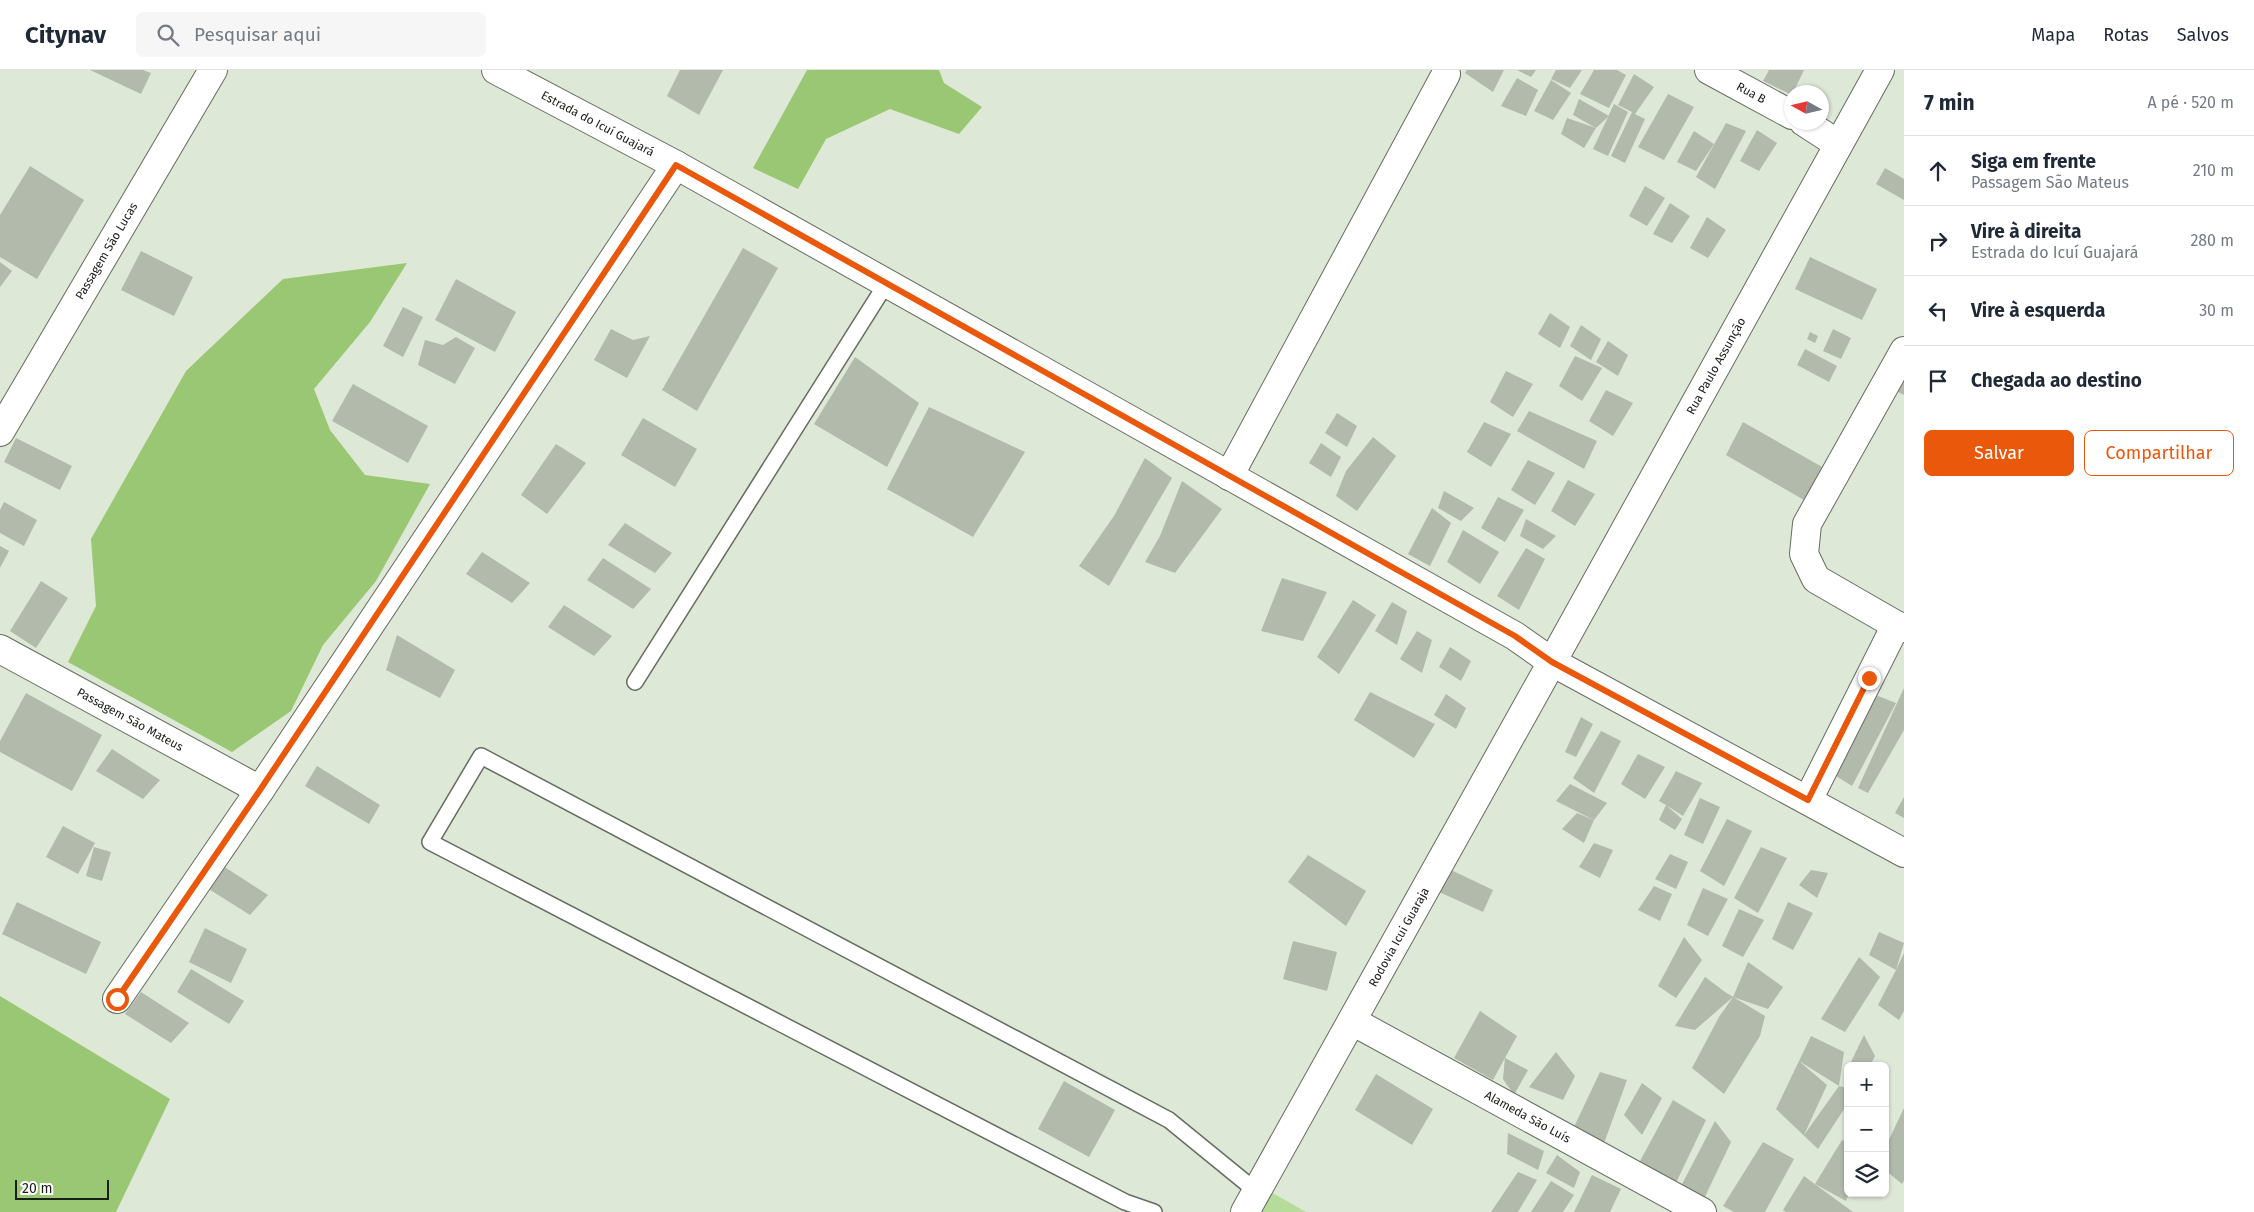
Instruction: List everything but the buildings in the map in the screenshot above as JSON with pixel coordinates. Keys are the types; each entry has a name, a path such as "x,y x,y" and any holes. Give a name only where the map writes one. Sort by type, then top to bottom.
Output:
{"street":[{"name":"Passagem São Lucas","path":"0,432 213,70"},
{"name":"Estrada do Icuí Guajará","path":"496,70 676,165 1515,636 1552,662 1904,853"},
{"name":"Rua B","path":"1709,70 1784,111"},
{"name":"Rua Paulo Assunção","path":"1552,662 1880,70"},
{"path":"1229,476 1446,74"},
{"path":"1816,130 1838,144"},
{"path":"117,999 260,790 676,165"},
{"path":"1808,800 1900,626 1816,579 1804,554 1807,524 1904,351"},
{"name":"Passagem São Mateus","path":"0,649 260,790"},
{"name":"Rodovia Icui Guaraja","path":"1250,1202 1552,662"},
{"name":"Alameda São Luís","path":"1352,1021 1702,1212"}],"lane":[{"path":"635,682 886,284"},
{"path":"1154,1212 1125,1202 430,842 481,756 1169,1120 1250,1202"}],"shaded area":[{"path":"807,70 939,70 944,83 982,107 959,134 890,109 826,139 798,189 753,168"},
{"path":"407,263 370,322 314,389 330,430 365,475 430,484 376,581 323,645 291,711 232,752 68,662 96,606 91,539 186,371 283,279"},
{"path":"0,996 170,1099 116,1212 0,1212"},
{"path":"1269,1191 1306,1212 1258,1212"}],"route":[{"path":"117,999 260,790 676,165 1515,636 1552,662 1808,800 1869,678"}]}
